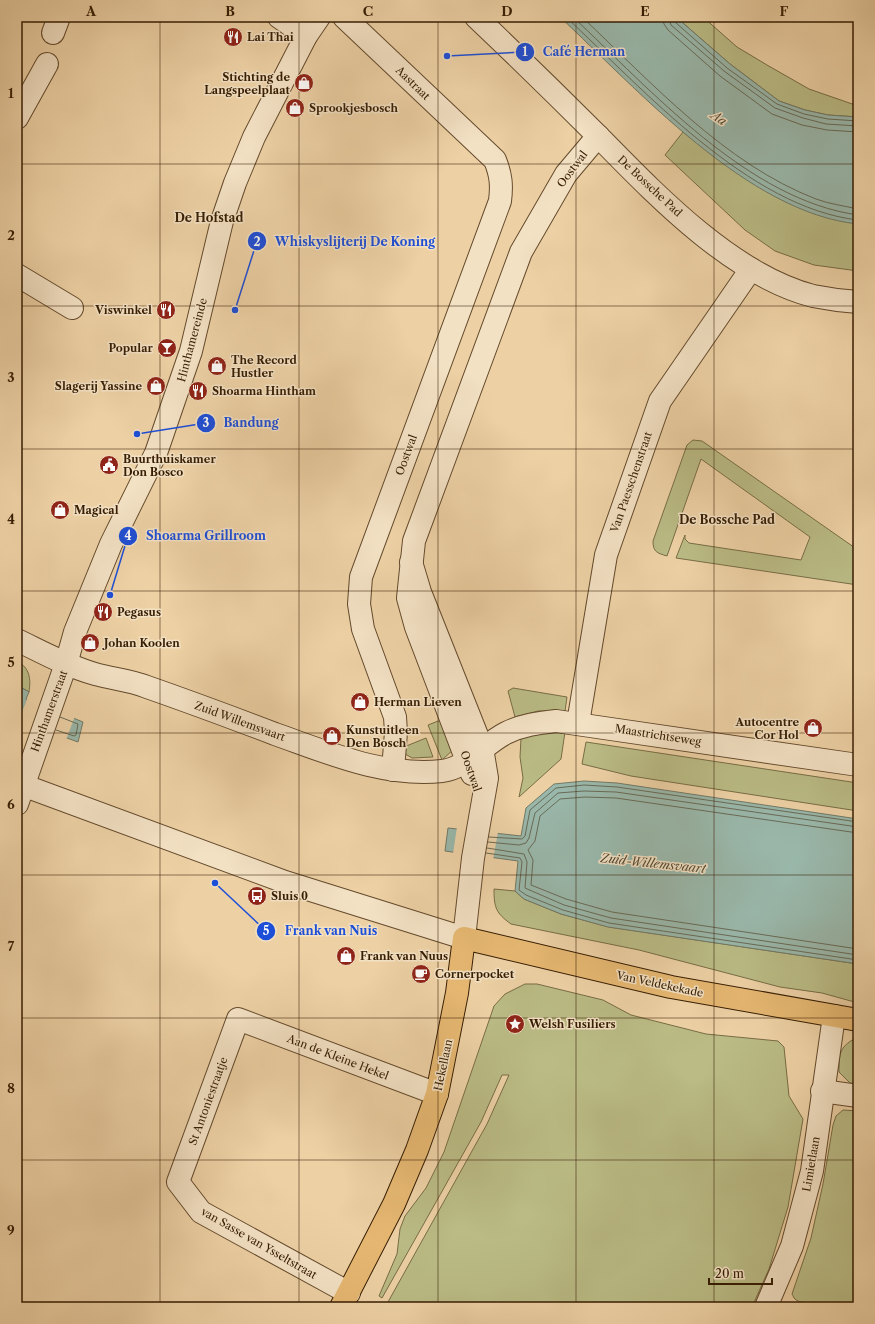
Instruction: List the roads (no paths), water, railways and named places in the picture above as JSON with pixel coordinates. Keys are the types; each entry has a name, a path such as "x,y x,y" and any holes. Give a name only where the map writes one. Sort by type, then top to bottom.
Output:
{"main road":[{"name":"Van Veldekekade","path":"464,938 671,987 858,1020"},
{"name":"Hekellaan","path":"345,1300 394,1204 417,1150 437,1094 457,993 464,938"}],"street":[{"path":"279,17 306,36"},
{"name":"Hinthamereinde","path":"66,664 78,625 111,544 156,453 193,344 222,221 235,183 254,137 306,36 319,17"},
{"name":"Aastraat","path":"344,17 483,148"},
{"name":"De Bossche Pad","path":"476,17 630,169 709,240 752,269 779,283 812,296 858,302"},
{"path":"17,118 47,64"},
{"name":"Oostwal","path":"482,805 475,755 416,627 408,598 410,562 414,541 521,252 566,174 598,136"},
{"name":"Oostwal","path":"393,770 396,732 395,716 363,629 359,604 361,577 500,201 502,185 500,173 495,160 483,148"},
{"name":"Van Paesschenstraat","path":"578,723 606,555 660,401 752,269"},
{"path":"17,275 72,308"},
{"name":"Zuid Willemsvaart","path":"17,640 66,664 95,674 135,682 354,762 393,770 424,773 449,770 475,755"},
{"name":"Hinthamerstraat","path":"19,791 66,664"},
{"name":"Maastrichtseweg","path":"475,755 506,733 533,723 556,721 858,765"},
{"path":"19,791 285,882 464,938"},
{"name":"Hekellaan","path":"464,938 473,858 482,805"},
{"name":"Limietlaan","path":"766,1307 792,1246 812,1171 822,1091 834,1016"},
{"name":"Aan de Kleine Hekel","path":"238,1020 437,1094"},
{"name":"St Antoniestraatje","path":"178,1182 238,1020"},
{"path":"822,1091 858,1096"},
{"name":"van Sasse van Ysseltstraat","path":"178,1182 201,1212 345,1300"}],"water":[{"name":"Aa","path":"560,17 676,17 730,64 779,101 805,110 828,115 858,117 858,224 817,215 776,197 736,173 659,111"},
{"path":"17,685 29,692 26,699 83,722 78,742 17,720"},
{"name":"Zuid-Willemsvaart","path":"584,781 617,783 858,819 858,964 608,927 561,914 524,899 515,891 518,861 445,851 448,828 521,836 526,808 554,784"}],"place":[{"name":"Lai Thai","path":"233,37"},
{"name":"Café Herman","path":"447,56"},
{"name":"Stichting de Langspeelplaat","path":"304,83"},
{"name":"Sprookjesbosch","path":"295,108"},
{"name":"Viswinkel","path":"166,310"},
{"name":"Whiskyslijterij De Koning","path":"235,310"},
{"name":"Popular","path":"167,348"},
{"name":"The Record Hustler","path":"217,366"},
{"name":"Slagerij Yassine","path":"156,386"},
{"name":"Shoarma Hintham","path":"198,391"},
{"name":"Bandung","path":"137,434"},
{"name":"Buurthuiskamer Don Bosco","path":"109,465"},
{"name":"Magical","path":"60,510"},
{"name":"Shoarma Grillroom","path":"110,595"},
{"name":"Pegasus","path":"103,612"},
{"name":"Johan Koolen","path":"90,643"},
{"name":"Herman Lieven","path":"360,702"},
{"name":"Autocentre Cor Hol","path":"813,728"},
{"name":"Kunstuitleen Den Bosch","path":"332,736"},
{"name":"Frank van Nuis","path":"215,883"},
{"name":"Sluis 0","path":"257,896"},
{"name":"Frank van Nuus","path":"346,956"},
{"name":"Cornerpocket","path":"421,974"},
{"name":"Welsh Fusiliers","path":"515,1024"}],"district":[{"name":"De Hofstad","path":"209,217"},
{"name":"De Bossche Pad","path":"727,519"}]}
